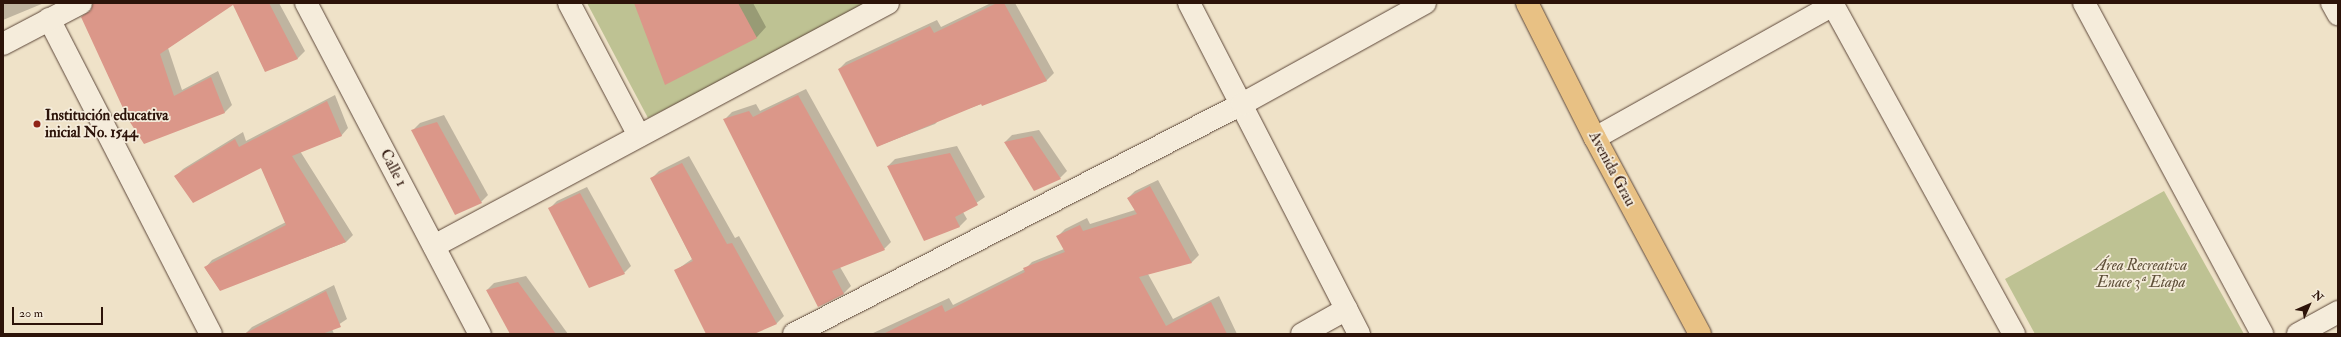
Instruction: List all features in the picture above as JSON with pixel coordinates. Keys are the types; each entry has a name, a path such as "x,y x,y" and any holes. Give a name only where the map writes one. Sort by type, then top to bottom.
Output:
{"main road":[{"name":"Avenida Grau","path":"1527,3 1595,138 1700,334"}],"street":[{"path":"3,44 80,3"},
{"name":"Calle 1","path":"306,3 480,334"},
{"path":"569,3 638,136"},
{"path":"434,246 888,3"},
{"path":"1189,3 1359,334"},
{"path":"794,334 1242,104 1425,3"},
{"path":"2084,3 2262,334"},
{"path":"2332,3 2338,14"},
{"path":"1595,138 1832,4 2014,334"},
{"path":"49,20 211,334"},
{"path":"1302,334 1347,309"},
{"path":"2298,334 2338,312"}],"green space":[{"path":"587,3 876,3 648,118"},
{"name":"Área Recreativa Enace 3ª Etapa","path":"2164,191 2244,334 2035,334 2005,279"}],"building":[{"path":"93,3 269,3 298,59 265,72 233,5 160,54 174,96 211,77 225,113 144,144 128,119 81,17 91,10"},
{"path":"634,3 738,3 757,38 665,85"},
{"path":"997,3 1004,3 1047,81 982,106 981,104 877,147 838,69 930,26 934,33"},
{"path":"798,95 885,250 832,271 844,294 818,307 723,119 749,111 753,117"},
{"path":"327,101 342,136 292,156 346,242 220,291 204,267 286,225 261,168 193,203 174,176 235,139 239,147"},
{"path":"437,122 482,203 455,215 411,130"},
{"path":"1032,136 1061,179 1034,191 1004,142"},
{"path":"950,153 978,205 955,217 960,227 924,241 887,166"},
{"path":"682,163 727,244 732,243 777,324 754,334 706,334 674,270 693,261 650,178"},
{"path":"1150,186 1192,263 1139,277 1166,326 1211,302 1227,334 883,334 942,305 945,312 1025,272 1023,268 1065,252 1056,236 1080,225 1083,231 1137,214 1127,198"},
{"path":"580,193 625,274 589,288 548,208"},
{"path":"518,282 556,334 510,334 486,290"},
{"path":"326,291 341,327 322,334 244,334"}],"place":[{"name":"Institución educativa inicial No. 1544","path":"37,124"}]}
